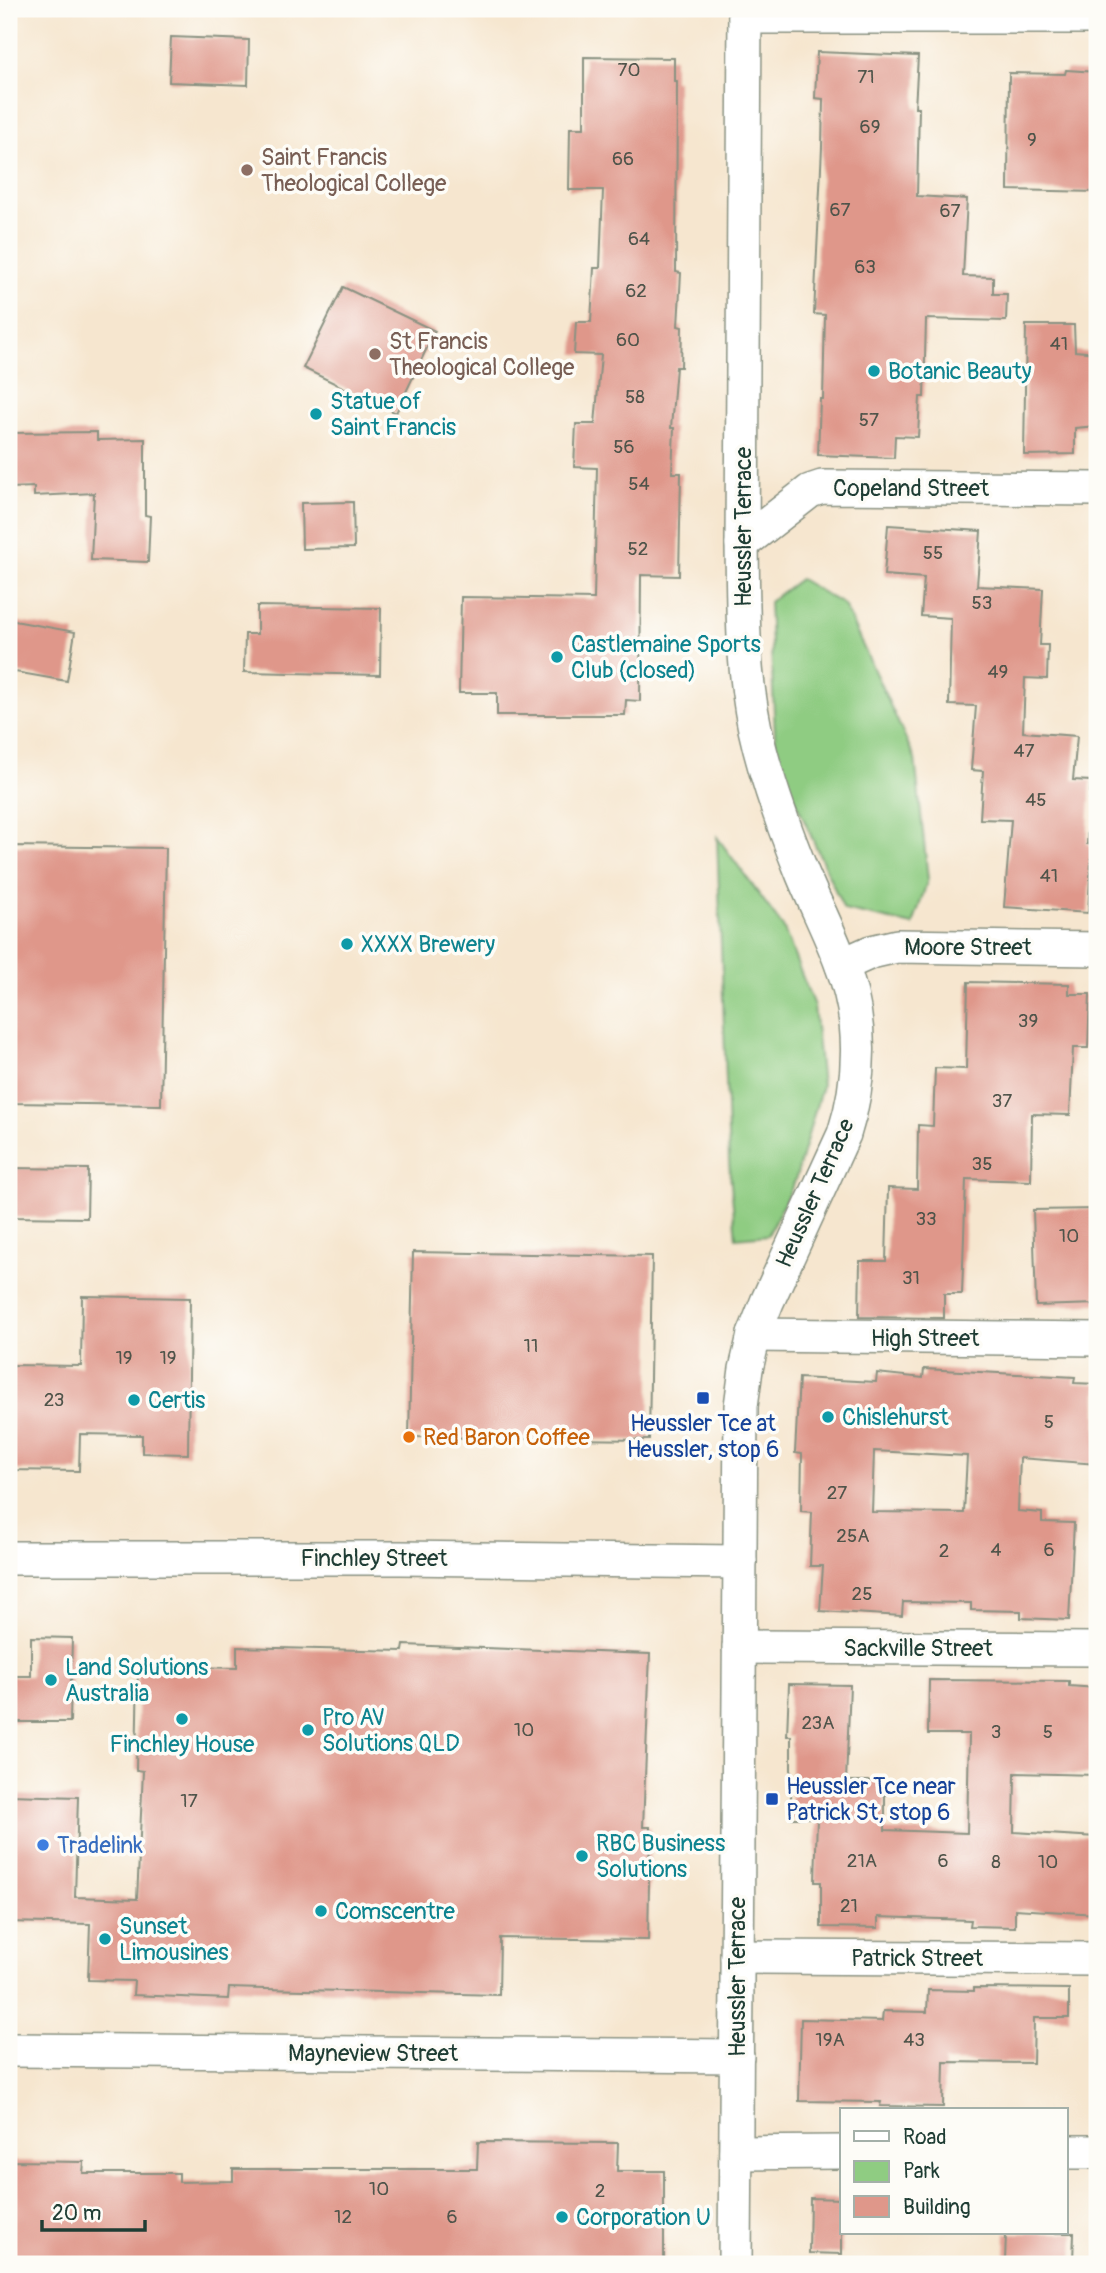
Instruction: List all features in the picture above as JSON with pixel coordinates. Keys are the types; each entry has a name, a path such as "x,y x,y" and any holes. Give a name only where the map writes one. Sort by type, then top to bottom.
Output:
{"street":[{"path":"745,13 1097,17"},
{"name":"Heussler Terrace","path":"735,2264 741,1406 754,1335 766,1302 844,1134 854,1105 858,1045 855,1016 842,965 783,823 755,729 743,628 745,13"},
{"name":"Copeland Street","path":"743,544 810,491 822,487 1097,489"},
{"name":"Moore Street","path":"842,965 871,952 897,946 1097,949"},
{"name":"High Street","path":"754,1335 1097,1339"},
{"name":"Finchley Street","path":"9,1558 400,1558 740,1562"},
{"name":"Sackville Street","path":"739,1647 1097,1649"},
{"name":"Patrick Street","path":"737,1957 1097,1959"},
{"name":"Mayneview Street","path":"9,2050 737,2056"},
{"path":"736,2152 840,2152"},
{"path":"1068,2152 1097,2152"}],"green space":[{"path":"800,579 844,605 915,759 928,879 913,925 844,910 776,757 769,602"},
{"path":"717,837 783,927 814,1006 822,1086 795,1181 768,1235 736,1238 729,1162"}],"building":[{"path":"171,37 249,40 248,85 169,82"},
{"path":"817,52 918,56 915,108 919,108 917,196 967,199 963,276 993,277 993,294 1007,294 1006,321 926,319 924,397 920,397 918,437 895,436 894,458 818,455 820,399 823,399 825,315 814,314 823,99 815,98"},
{"path":"584,57 674,58 674,81 677,81 676,272 681,273 678,326 682,327 681,367 676,367 671,428 674,428 672,473 681,473 679,576 641,575 640,701 626,700 625,715 497,715 497,693 459,693 461,597 594,599 597,468 574,467 576,424 595,424 601,355 574,354 576,322 591,322 594,268 600,268 603,190 569,190 570,128 584,128"},
{"path":"1066,70 1097,72 1097,192 1008,190 1009,73 1065,74"},
{"path":"343,287 435,331 396,413 303,368"},
{"path":"1026,325 1074,325 1075,351 1097,353 1097,426 1075,428 1075,454 1024,455"},
{"path":"97,432 97,440 145,439 145,515 150,516 148,562 91,560 94,493 34,496 34,487 9,488 9,433"},
{"path":"353,502 354,548 302,549 301,503"},
{"path":"888,525 981,531 977,586 1043,589 1040,645 1048,645 1047,679 1025,678 1023,732 1077,736 1073,780 1091,781 1087,844 1092,845 1088,913 1004,907 1011,820 980,819 983,771 971,770 976,706 949,705 951,618 921,616 924,578 884,575"},
{"path":"257,606 381,608 380,675 244,672 245,634 257,634"},
{"path":"9,620 75,632 67,681 9,671"},
{"path":"9,846 166,848 161,1105 9,1103"},
{"path":"968,982 1069,984 1069,994 1090,994 1088,1048 1073,1048 1070,1115 1032,1114 1031,1181 966,1179 962,1294 944,1294 944,1318 859,1317 860,1261 886,1261 888,1188 917,1189 918,1125 933,1126 935,1068 966,1069"},
{"path":"9,1168 88,1169 87,1218 9,1217"},
{"path":"1096,1209 1097,1304 1036,1306 1033,1210"},
{"path":"413,1252 652,1256 649,1440 409,1437"},
{"name":"Certis","path":"82,1296 190,1298 188,1454 142,1453 142,1435 80,1434 79,1471 9,1470 9,1365 81,1366"},
{"path":"924,1369 1075,1377 1074,1383 1097,1384 1097,1464 1020,1458 1018,1511 1042,1513 1042,1522 1074,1523 1069,1620 1021,1618 1021,1611 971,1610 971,1603 903,1602 902,1616 820,1611 823,1566 810,1566 812,1512 801,1511 802,1454 795,1453 799,1378 876,1382 877,1373 923,1378","holes":["874,1451 967,1456 964,1513 872,1512"]},
{"name":"Land Solutions Australia","path":"31,1637 72,1638 70,1722 9,1722 9,1676 31,1676"},
{"path":"404,1645 650,1654 643,1827 650,1827 648,1940 500,1938 499,1995 229,1988 228,1999 133,1995 134,1981 88,1980 90,1924 9,1922 9,1795 78,1797 75,1897 137,1899 143,1771 136,1770 138,1666 237,1668 237,1647 403,1651"},
{"path":"929,1680 1069,1681 1069,1686 1097,1688 1097,1775 1015,1773 1014,1832 1097,1837 1097,1914 1015,1909 1015,1927 970,1926 971,1920 878,1917 878,1928 821,1927 821,1882 815,1882 817,1818 791,1818 791,1736 787,1736 789,1684 850,1685 846,1781 885,1781 885,1830 967,1833 969,1734 928,1734"},
{"path":"974,1988 1069,1989 1069,2018 1034,2018 1033,2063 944,2062 943,2107 880,2106 881,2102 799,2101 801,2019 882,2021 883,2011 927,2012 928,1990 974,1991"},
{"path":"478,2142 618,2143 617,2171 664,2171 664,2264 9,2264 9,2161 84,2162 83,2173 179,2173 179,2182 233,2181 233,2169 477,2169"},
{"path":"810,2198 840,2199 842,2254 809,2253"},
{"path":"1074,2233 1073,2261 1005,2261 1006,2234"}],"place":[{"name":"Saint Francis Theological College","path":"247,170"},
{"name":"St Francis Theological College","path":"375,354"},
{"name":"Botanic Beauty","path":"874,371"},
{"name":"Statue of Saint Francis","path":"316,414"},
{"name":"Castlemaine Sports Club (closed)","path":"557,657"},
{"name":"XXXX Brewery","path":"347,944"},
{"name":"Heussler Tce at Heussler, stop 6","path":"703,1398"},
{"name":"Certis","path":"134,1400"},
{"name":"Chislehurst","path":"828,1417"},
{"name":"Red Baron Coffee","path":"409,1437"},
{"name":"Land Solutions Australia","path":"51,1680"},
{"name":"Finchley House","path":"182,1719"},
{"name":"Pro AV Solutions QLD","path":"308,1730"},
{"name":"Heussler Tce near Patrick St, stop 6","path":"772,1799"},
{"name":"Tradelink","path":"43,1845"},
{"name":"RBC Business Solutions","path":"582,1856"},
{"name":"Comscentre","path":"321,1911"},
{"name":"Sunset Limousines","path":"105,1939"},
{"name":"Corporation U","path":"562,2217"}]}
